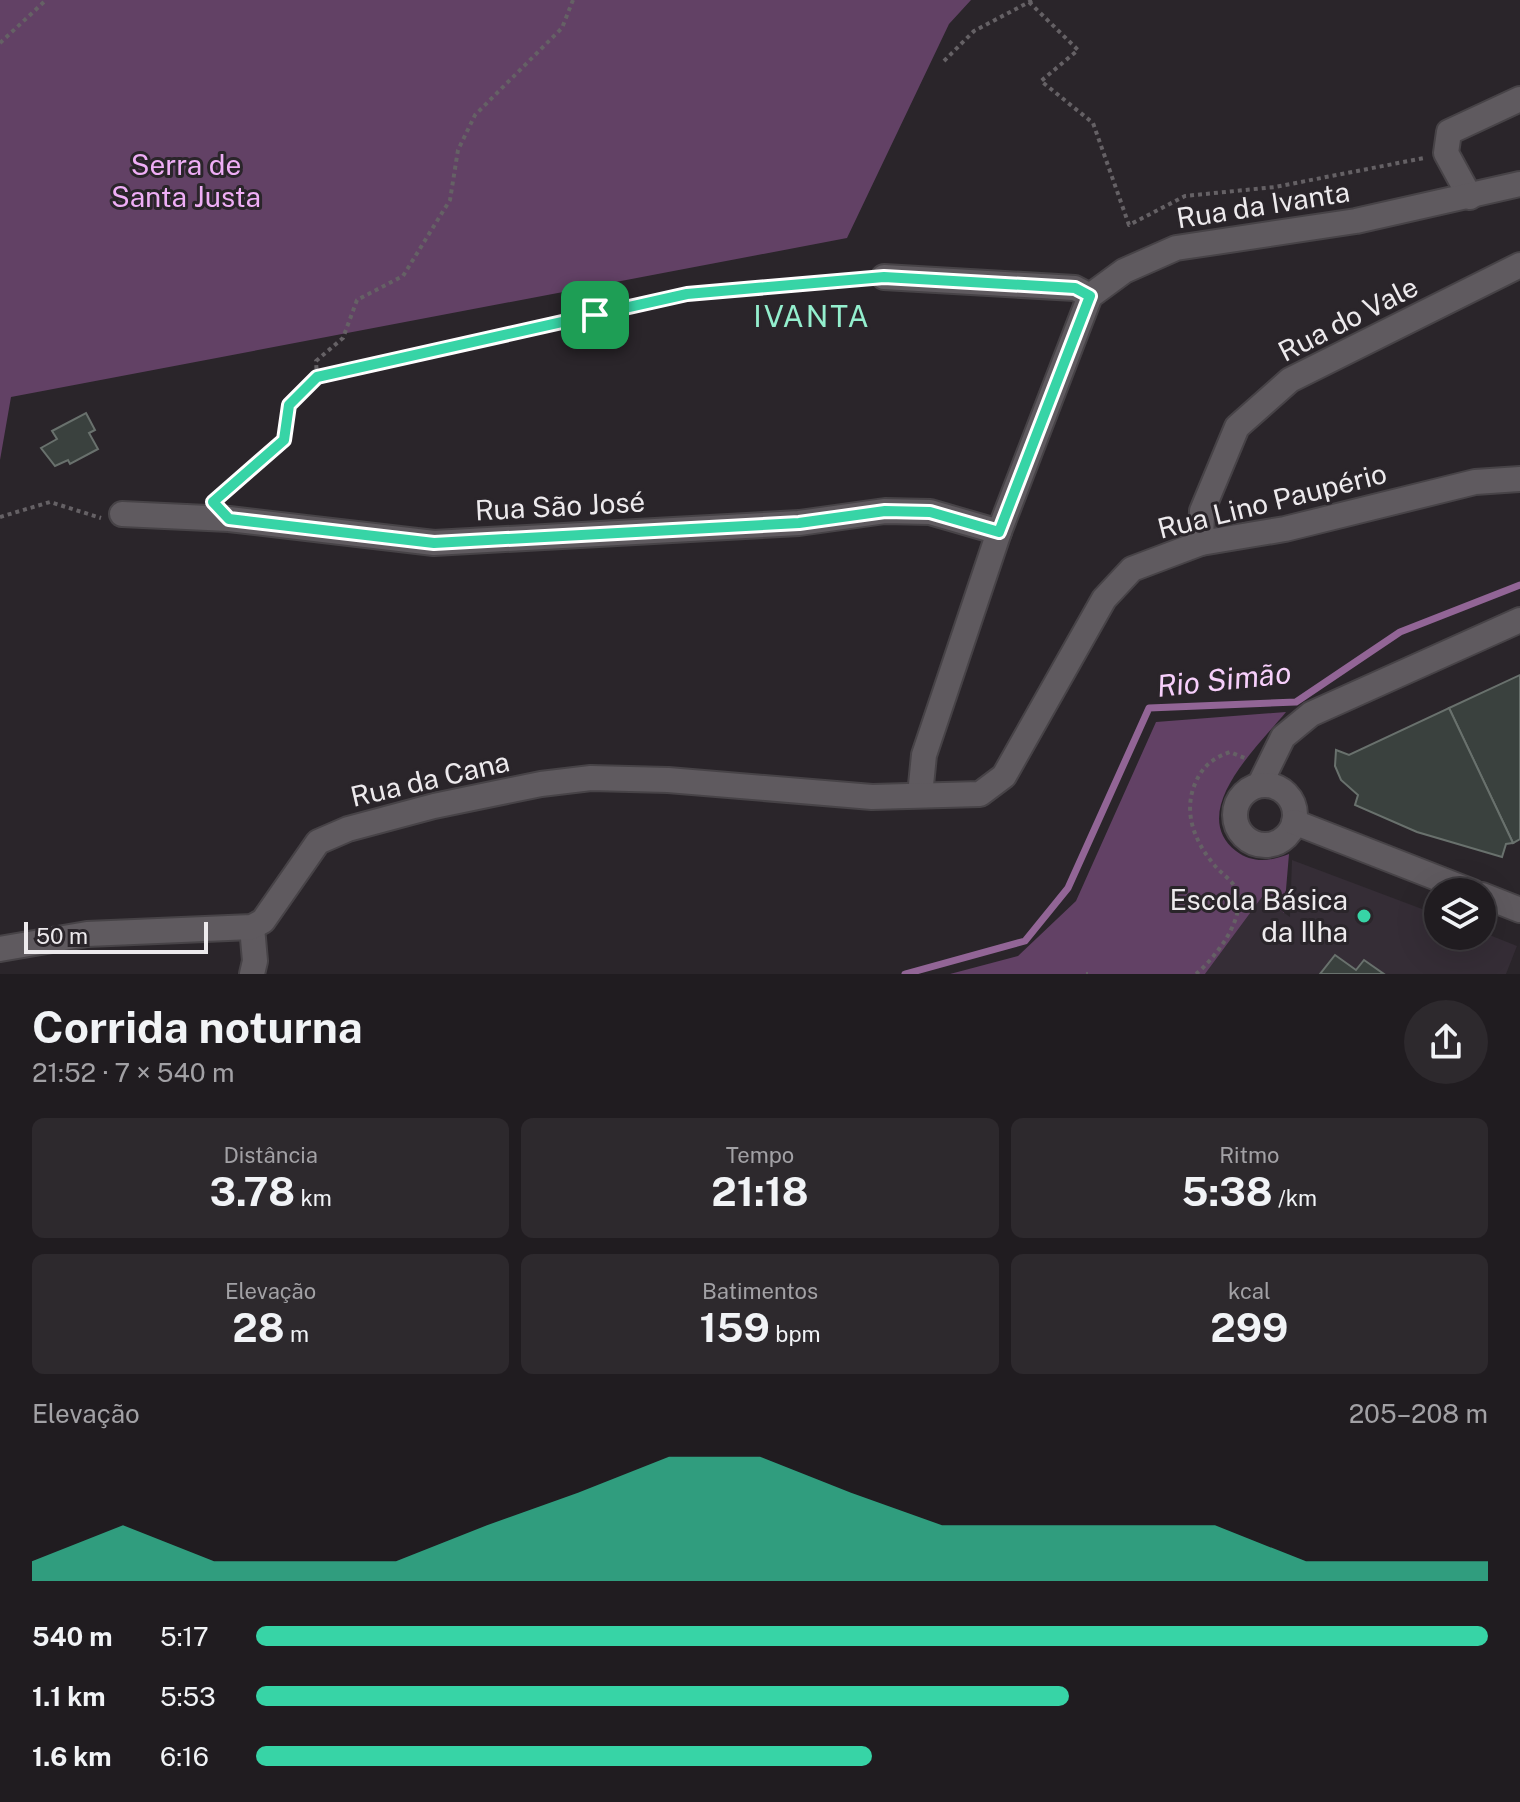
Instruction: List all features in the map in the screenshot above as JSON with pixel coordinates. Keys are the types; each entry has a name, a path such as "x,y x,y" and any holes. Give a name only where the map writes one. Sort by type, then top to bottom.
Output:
{"street":[{"path":"1460,200 1446,153 1449,132 1520,99"},
{"name":"Rua da Ivanta","path":"1090,296 1124,271 1176,248 1356,221 1460,200 1520,184"},
{"name":"Rua do Vale","path":"1201,543 1202,511 1237,427 1290,380 1520,265"},
{"path":"884,277 1075,288 1090,296 999,532 924,755 920,795"},
{"name":"Rua Lino Paupério","path":"920,795 980,794 1004,776 1104,599 1132,569 1201,543 1285,529 1475,482 1520,479"},
{"name":"Rua São José","path":"122,514 229,519 434,543 799,523 885,511 930,512 999,532"},
{"path":"1262,779 1288,794 1295,812 1294,822 1283,839 1274,844 1254,844 1245,839 1239,831 1234,812 1242,794 1262,779 1283,737 1311,714 1520,620"},
{"name":"Rua da Cana","path":"252,927 263,921 318,842 348,829 420,809 510,790 591,778 668,780 872,797 920,795"},
{"path":"1294,822 1437,878"},
{"path":"1496,901 1520,910"},
{"path":"0,949 87,934 252,927 255,961 252,974"}],"path":[{"path":"0,43 46,0"},
{"path":"317,377 316,361 343,338 357,300 403,276 450,200 458,150 475,115 562,28 573,0"},
{"path":"944,61 974,31 1031,1 1078,50 1041,81 1093,123 1129,225 1185,196 1275,187 1446,153"},
{"path":"229,519 213,502 284,440 289,405 317,377 687,294 884,277"},
{"path":"0,517 50,502 101,518 122,514"},
{"path":"1196,974 1236,921 1239,909 1234,884 1217,868 1192,828 1189,803 1198,775 1205,765 1230,752 1242,755 1262,779"}],"shaded area":[{"name":"Escola Básica da Ilha","path":"1292,860 1424,910 1424,950 1496,950 1496,938 1517,946 1506,974 1205,974 1262,897 1290,917"}],"green space":[{"name":"Serra de Santa Justa","path":"0,0 971,0 949,24 847,238 11,397 0,460"},
{"path":"1286,712 1232,779 1219,817 1223,835 1242,855 1262,860 1289,854 1284,913 1262,897 1205,974 950,974 1018,956 1076,901 1156,722"}],"building":[{"path":"86,413 95,430 89,433 98,449 70,464 68,460 55,466 41,448 57,439 52,431"},
{"path":"1520,675 1520,839 1513,843 1449,708"},
{"path":"1449,708 1513,843 1506,844 1502,857 1417,832 1355,805 1358,795 1341,780 1335,766 1336,750 1349,755"},
{"path":"1335,955 1356,970 1364,960 1384,974 1320,974"}],"waterway":[{"name":"Rio Simão","path":"905,974 1025,941 1068,888 1149,708 1296,702 1400,632 1520,585"}],"place":[{"name":"Escola Básica da Ilha","path":"1364,916"}],"district":[{"name":"IVANTA","path":"812,317"}],"route":[{"path":"884,277 1075,288 1090,296 999,532 930,512 885,511 799,523 434,543 229,519 213,502 284,440 289,405 317,377 595,315 687,294 884,277"}]}
